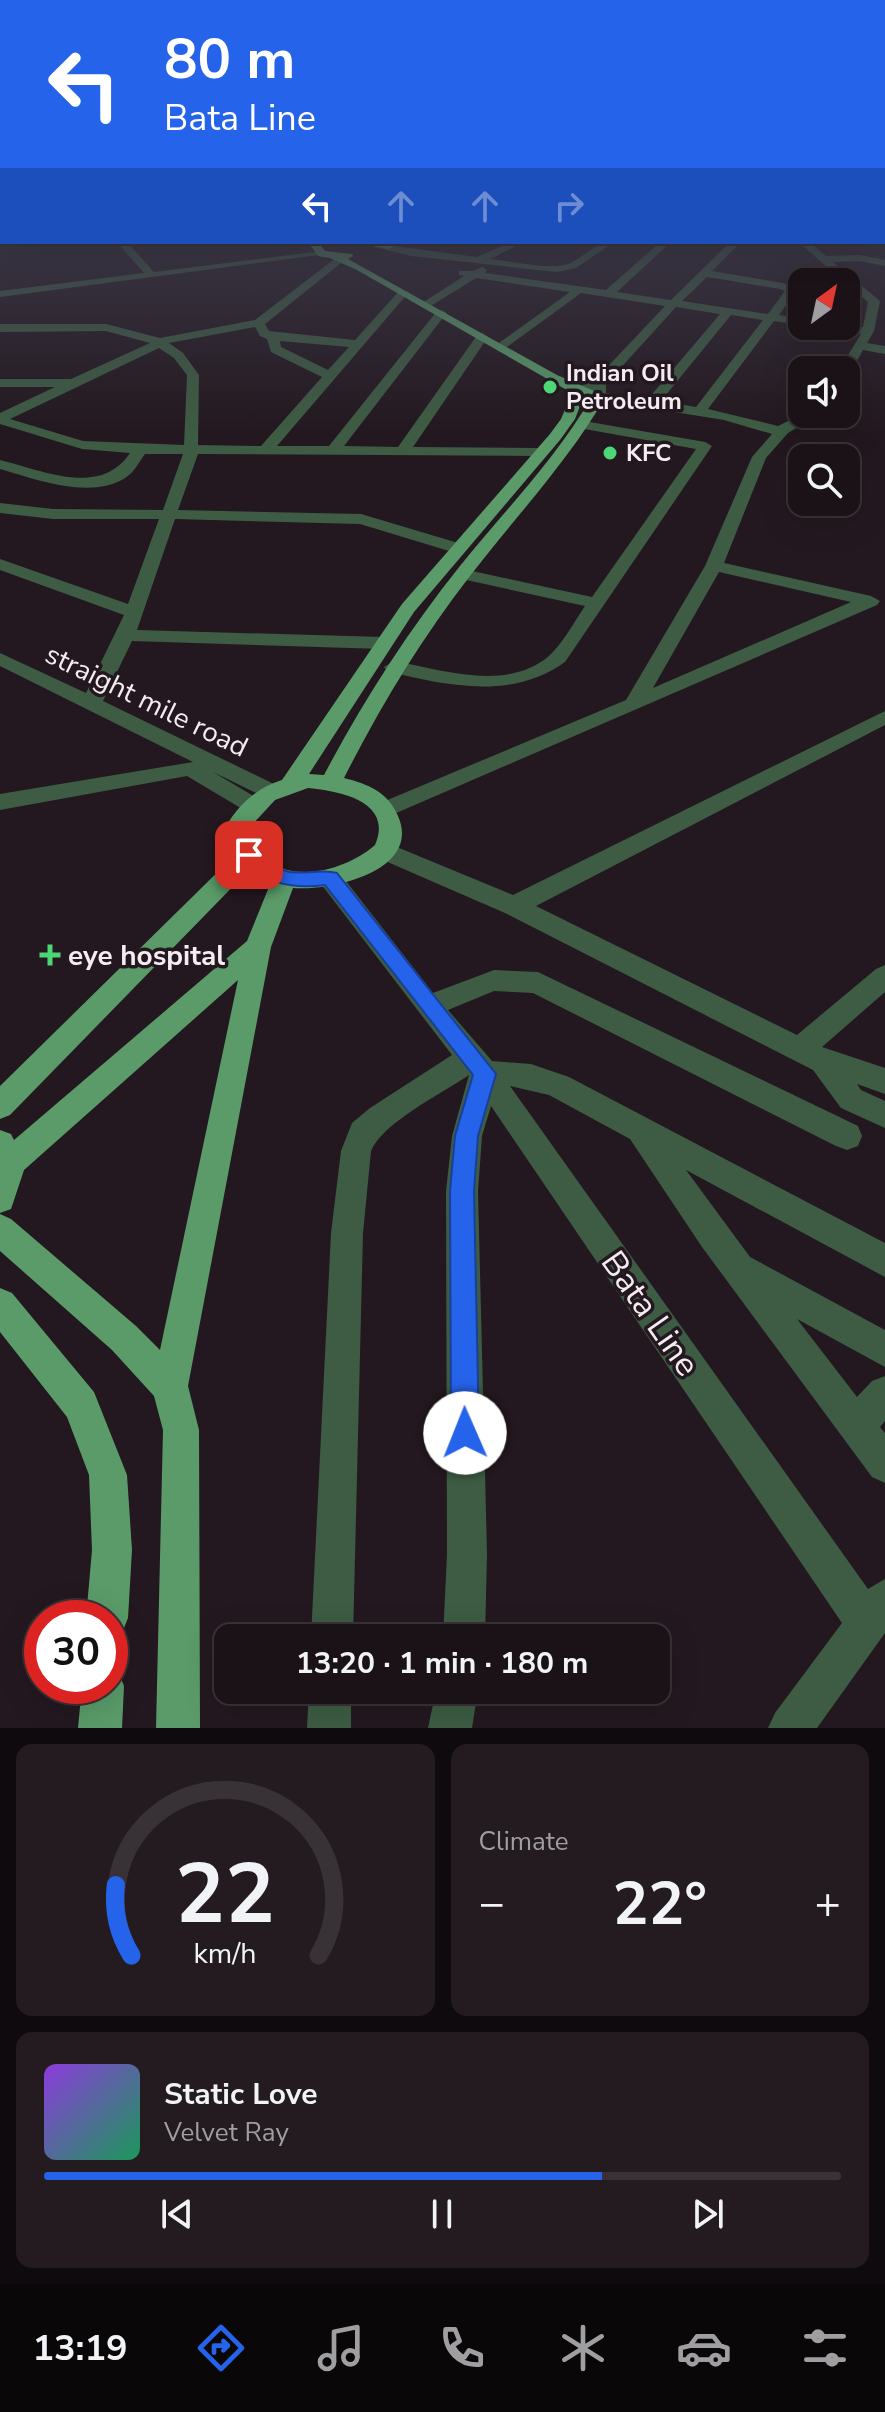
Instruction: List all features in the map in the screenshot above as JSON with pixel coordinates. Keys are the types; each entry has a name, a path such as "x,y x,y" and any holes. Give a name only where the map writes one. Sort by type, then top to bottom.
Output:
{"main road":[{"path":"271,794 308,781 331,782 365,791 386,809 391,832 384,851 357,869 330,878 308,881 285,878 262,869 249,855 238,826 271,794 383,643 568,419 579,391 366,271"},
{"path":"331,782 394,667 463,574 584,425 600,390"},
{"path":"0,1106 249,855"},
{"path":"178,1728 181,1430 170,1386 258,947 285,878"},
{"path":"0,1198 6,1153 258,947"},
{"path":"0,1230 124,1338 170,1386"},
{"path":"0,1305 81,1405 108,1475 112,1550 108,1600"},
{"path":"100,1728 102,1704"}],"street":[{"path":"147,271 151,275"},
{"path":"0,294 179,271"},
{"path":"0,419 181,335 259,323 316,271"},
{"path":"425,305 482,271"},
{"path":"608,294 634,271"},
{"path":"600,390 673,304 706,271"},
{"path":"463,273 788,320"},
{"path":"698,413 792,290 704,273"},
{"path":"860,281 873,284"},
{"path":"854,356 868,331 874,301 860,288"},
{"path":"500,348 579,290"},
{"path":"265,450 404,292"},
{"path":"651,405 728,311"},
{"path":"334,450 441,313"},
{"path":"259,323 264,333 273,337 358,344"},
{"path":"0,328 95,326 162,343 188,365 193,375 191,452 126,635 92,702"},
{"path":"860,330 868,331"},
{"path":"273,337 275,349 330,376"},
{"path":"403,450 482,337"},
{"path":"861,346 885,350"},
{"path":"0,383 76,383"},
{"path":"579,391 600,390 651,405 780,431 788,427"},
{"path":"0,419 82,445 140,450 540,452"},
{"path":"394,667 498,682 530,677 558,658 705,446 584,425"},
{"path":"634,704 714,566 759,457 780,431"},
{"path":"0,464 55,479 98,482 120,476 140,450"},
{"path":"0,508 53,514 361,519 459,549"},
{"path":"0,564 134,612"},
{"path":"714,566 877,602"},
{"path":"463,574 596,603"},
{"path":"386,809 877,602"},
{"path":"126,635 383,643"},
{"name":"straight mile road","path":"0,659 92,702 271,794"},
{"name":"straight mile road","path":"0,675 189,768 271,794"},
{"path":"514,906 885,717"},
{"path":"7,797 189,768"},
{"path":"384,851 514,906 811,1055 885,1081"},
{"name":"Bata Line","path":"330,878 478,1066 876,1611"},
{"path":"811,1055 885,976"},
{"path":"429,1007 490,979 514,977 538,983 847,1136"},
{"path":"811,1055 851,1099 885,1115"},
{"path":"464,1624 467,1554 462,1191 478,1066"},
{"path":"333,1624 347,1233 356,1151 363,1133 381,1117 478,1066 536,1075 885,1261"},
{"path":"639,1129 713,1236 741,1269 885,1464"},
{"path":"741,1269 885,1349"},
{"path":"857,1425 885,1394"},
{"path":"790,1728 876,1611"},
{"path":"329,1728 330,1704"},
{"path":"450,1728 454,1704"}],"place":[{"name":"Indian Oil Petroleum","path":"550,387"},
{"name":"KFC","path":"610,453"},
{"name":"eye hospital","path":"50,955"}],"route":[{"path":"249,855 262,869 285,878 308,881 330,878 485,1074 467,1136 462,1191 465,1433"}]}
